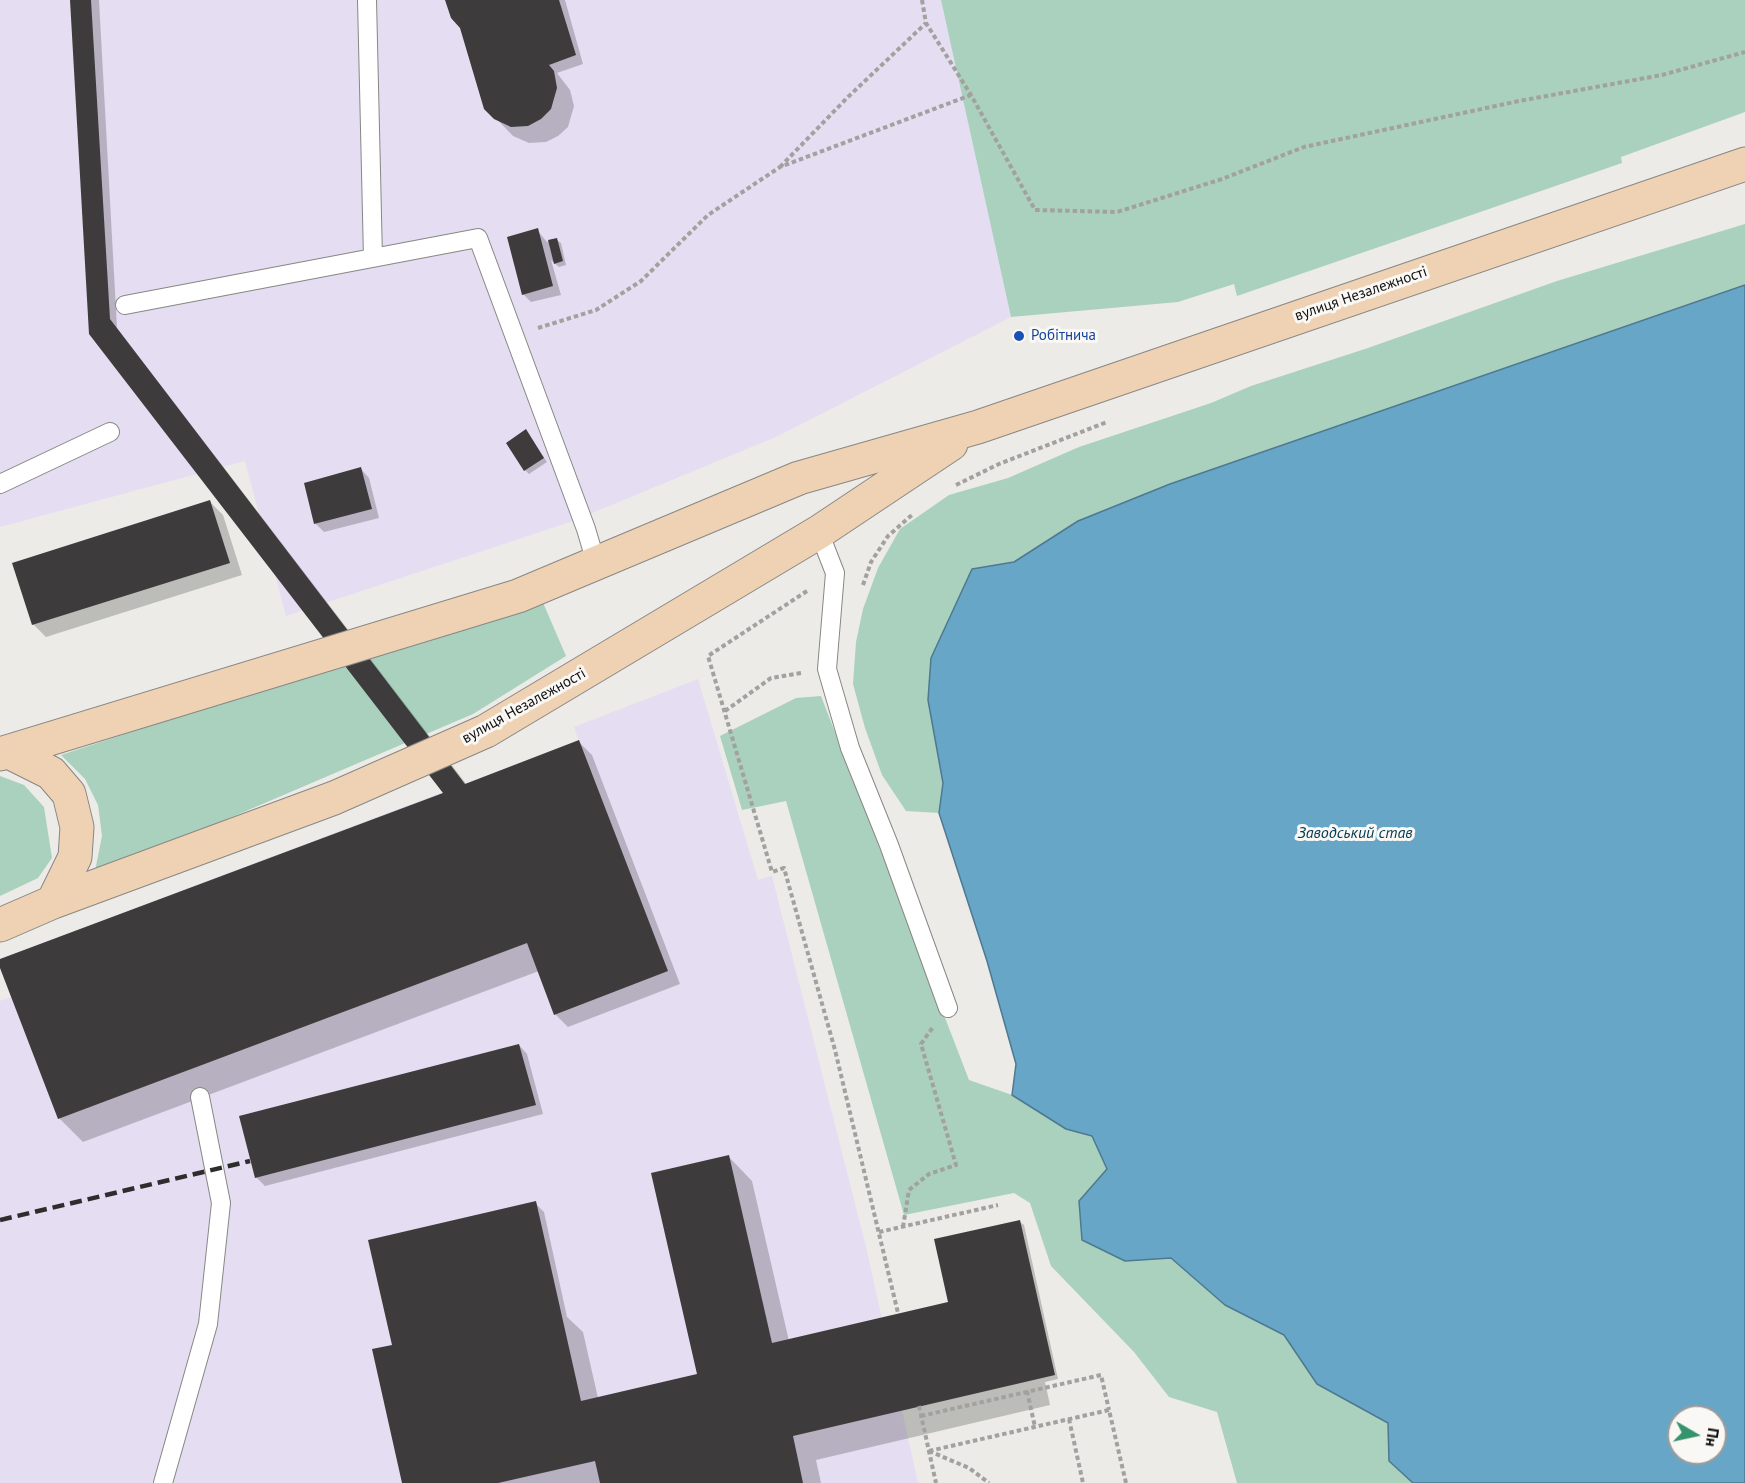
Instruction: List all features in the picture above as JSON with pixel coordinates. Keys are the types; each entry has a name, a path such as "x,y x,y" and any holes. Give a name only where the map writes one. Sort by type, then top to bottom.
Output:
{"main road":[{"name":"вулиця Незалежності","path":"6,753 518,596 800,478 978,427 1745,164"},
{"name":"вулиця Незалежності","path":"0,925 53,902 334,798 486,731 819,532 978,427"},
{"path":"6,753 51,773 69,794 77,827 75,857 53,902"}],"lane":[{"path":"367,0 373,258"},
{"path":"125,305 478,238 586,529 596,563"},
{"path":"0,484 110,432"},
{"path":"819,532 835,573 827,669 850,748 889,845 948,1008"},
{"path":"163,1483 208,1324 221,1203 200,1097"}],"path":[{"path":"922,0 926,23 971,95 1035,210 1117,212 1222,179 1304,147 1519,101 1662,75 1745,52"},
{"path":"514,336 596,310 641,280 708,215 780,167 848,97 926,23"},
{"path":"780,167 971,95"},
{"path":"946,490 999,464 1117,417"},
{"path":"861,590 871,562 888,536 917,510"},
{"path":"835,573 708,656 772,872 784,868 835,1050 898,1313"},
{"path":"726,711 771,678 827,669"},
{"path":"903,1227 909,1190 929,1174 956,1165 921,1044 948,1008"},
{"path":"879,1232 998,1204"},
{"path":"921,1416 1101,1375 1126,1483"},
{"path":"1027,1391 1035,1427"},
{"path":"919,1406 936,1483"},
{"path":"929,1451 1109,1410"},
{"path":"1069,1419 1083,1483"},
{"path":"929,1451 969,1468 989,1483"}],"shaded area":[{"path":"0,0 941,0 1011,317 778,436 573,521 286,616 245,461 0,527"},
{"path":"698,679 758,880 772,876 867,1251 918,1483 0,1483 0,1001 11,997 0,968 0,959 579,741 574,727"}],"green space":[{"path":"941,0 1745,0 1745,112 1621,157 1622,163 1237,296 1234,284 1178,302 1011,317"},
{"path":"1745,224 1745,285 1170,484 1078,521 1014,562 972,569 928,700 943,783 939,813 906,811 882,775 865,728 853,684 856,642 863,609 878,568 900,529 949,495 1008,478 1079,447 1557,281"},
{"path":"541,598 566,656 473,714 94,876 102,836 98,805 85,779 61,755"},
{"path":"821,696 969,1080 1012,1095 1066,1129 1093,1136 1108,1169 1079,1201 1125,1261 1171,1258 1225,1305 1284,1335 1317,1384 1388,1423 1389,1461 1413,1483 1237,1483 1217,1412 1169,1397 1134,1352 1051,1266 1030,1203 1014,1193 904,1215 786,801 742,810 720,736 796,698"},
{"path":"0,776 24,785 44,807 52,858 38,878 0,896"}],"water":[{"name":"Заводський став","path":"1745,285 1745,1483 1413,1483 1389,1461 1388,1423 1317,1384 1284,1335 1225,1305 1171,1258 1125,1261 1082,1240 1079,1201 1107,1169 1092,1136 1066,1129 1012,1095 1016,1064 987,961 939,813 943,783 928,700 931,658 972,569 1014,562 1078,521 1170,484"}],"building":[{"path":"70,0 91,0 110,319 465,784 579,740 668,971 554,1015 527,943 58,1119 0,968 0,959 443,793 89,334"},
{"path":"445,0 559,0 576,55 549,65 554,71 557,88 551,109 541,119 528,126 511,127 494,119 484,109 460,28 451,18"},
{"path":"538,228 553,286 522,295 507,237"},
{"path":"557,238 563,261 554,264 548,240"},
{"path":"526,429 544,458 524,471 506,443"},
{"path":"361,467 372,509 314,524 304,483"},
{"path":"210,500 230,563 32,625 12,563"},
{"path":"519,1044 536,1105 255,1178 239,1116"},
{"path":"729,1155 772,1343 948,1302 934,1239 1020,1220 1055,1375 793,1436 803,1483 600,1483 595,1461 498,1483 402,1483 372,1349 392,1345 368,1240 536,1201 581,1401 697,1374 651,1173"}],"railway":[{"path":"0,1220 250,1161"}],"place":[{"name":"Робітнича","path":"1019,336"}]}
